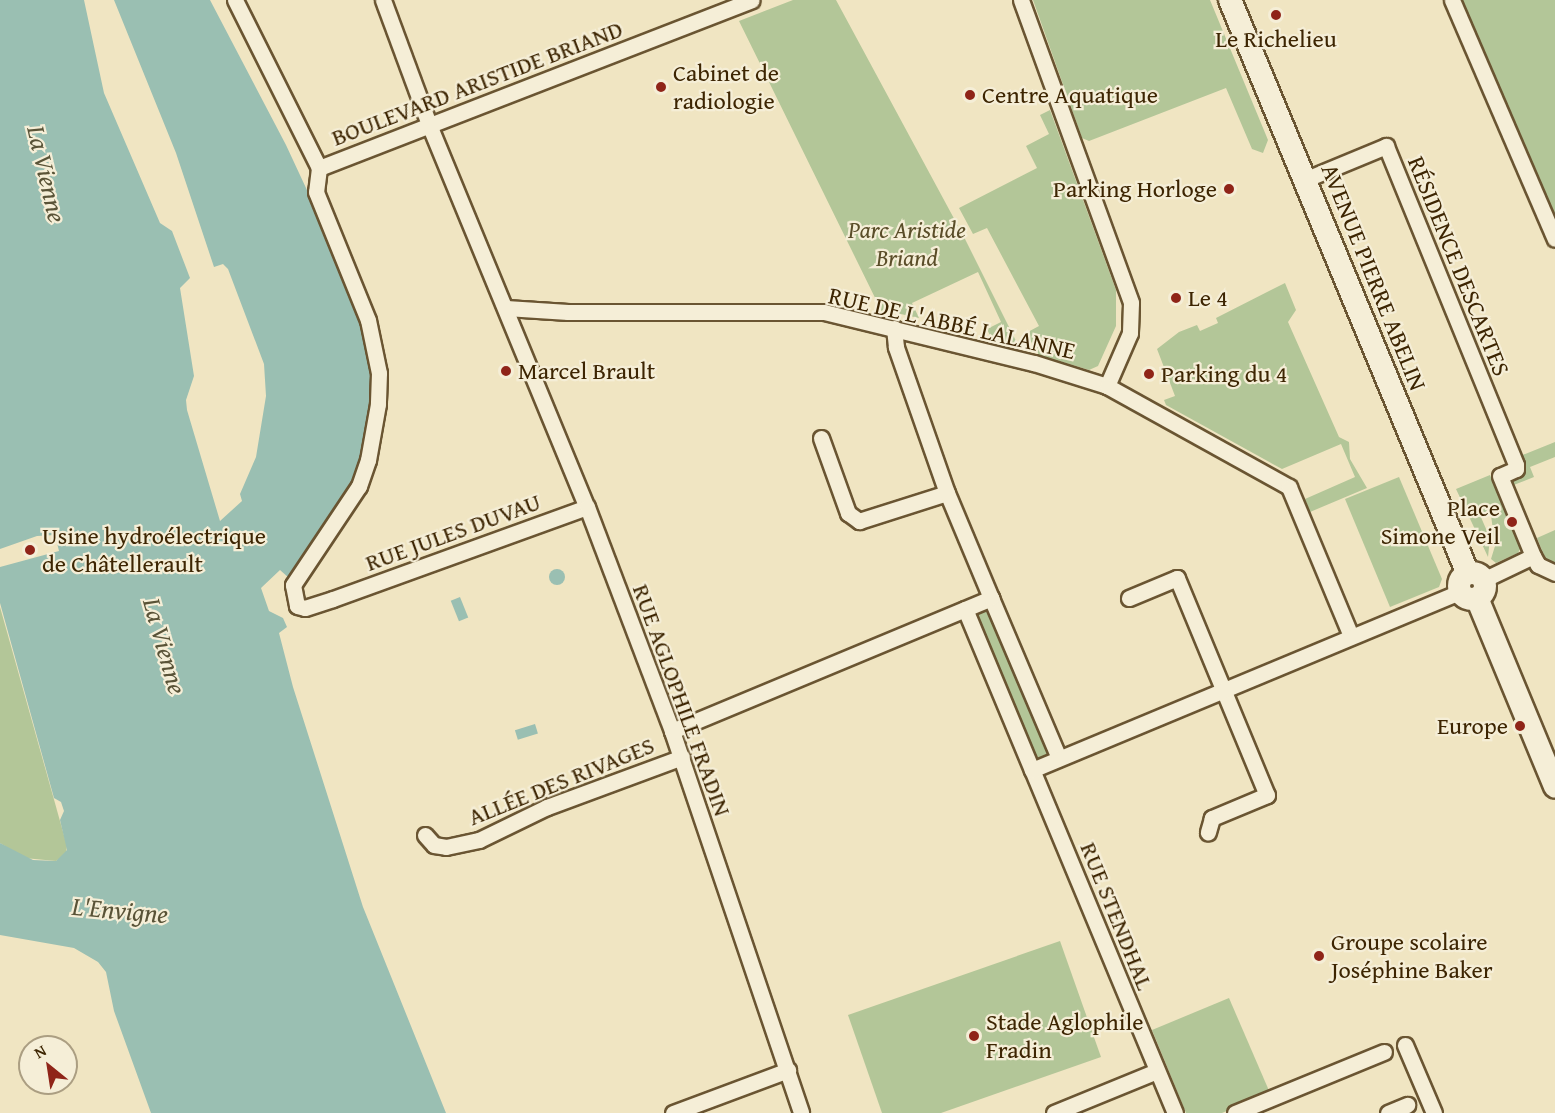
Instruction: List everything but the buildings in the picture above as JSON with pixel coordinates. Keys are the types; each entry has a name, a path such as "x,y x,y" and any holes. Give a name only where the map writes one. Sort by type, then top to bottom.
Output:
{"main road":[{"name":"AVENUE PIERRE ABELIN","path":"1230,0 1555,786"}],"street":[{"path":"235,0 319,168"},
{"name":"RUE AGLOPHILE FRADIN","path":"383,0 430,127 587,507 682,757 801,1113"},
{"name":"BOULEVARD ARISTIDE BRIAND","path":"319,168 430,127 752,0"},
{"path":"1021,0 1131,303 1130,333 1107,386"},
{"path":"1452,0 1555,239"},
{"name":"RÉSIDENCE DESCARTES","path":"1304,180 1386,146 1516,465 1516,469 1500,476 1533,556"},
{"name":"RUE JULES DUVAU","path":"319,168 316,192 368,320 379,373 374,433 359,486 293,585 297,606 305,608 333,599 587,507"},
{"name":"RUE DE L'ABBÉ LALANNE","path":"506,308 568,312 824,312 1052,368 1107,386 1289,487 1351,636"},
{"path":"894,328 896,347 947,492 1059,758"},
{"path":"821,438 848,513 859,520 947,492"},
{"path":"1032,770 1472,586 1533,556 1538,565 1555,573"},
{"path":"1129,598 1177,578 1267,795 1212,818 1208,832"},
{"path":"672,731 991,598"},
{"name":"RUE STENDHAL","path":"965,609 1175,1113"},
{"name":"ALLÉE DES RIVAGES","path":"425,835 434,845 446,847 479,840 547,807 682,757"},
{"path":"1405,1045 1434,1113"},
{"path":"1235,1113 1384,1052"},
{"path":"673,1113 788,1070"},
{"path":"1054,1113 1157,1071"},
{"path":"1388,1113 1407,1105"}],"green space":[{"name":"Parc Aristide Briand","path":"793,0 836,0 964,237 1020,349 993,342 987,329 1001,322 978,272 912,303 919,318 887,311 883,314 739,21"},
{"path":"1033,0 1210,0 1268,140 1263,153 1252,149 1226,88 1089,141 1082,138"},
{"path":"1461,0 1555,0 1555,221 1540,194"},
{"path":"1050,110 1116,290 1116,326 1098,366 1089,370 1039,355 1026,333 1039,326 987,228 973,234 959,208 1037,168 1026,146 1049,134 1040,115"},
{"path":"1285,283 1296,310 1288,322 1339,437 1349,442 1350,459 1367,488 1310,512 1305,499 1355,477 1341,444 1282,469 1166,405 1164,400 1175,396 1157,349 1179,332 1197,325 1200,331 1218,323 1216,318"},
{"path":"1555,442 1555,457 1530,467 1534,477 1511,486 1512,479 1523,470 1520,456"},
{"path":"1490,475 1521,547 1518,553 1496,563 1491,559 1495,546 1491,515 1487,512 1480,515 1490,538 1488,557 1456,489"},
{"path":"1399,477 1442,579 1439,587 1390,607 1345,499"},
{"path":"1555,530 1555,564 1545,558 1537,538"},
{"path":"0,607 67,846 66,854 56,861 24,858 0,843"},
{"path":"987,608 1050,753 1036,761 974,613"},
{"name":"Stade Aglophile Fradin","path":"1060,941 1101,1057 941,1113 882,1113 848,1015"},
{"path":"1229,998 1270,1093 1222,1113 1186,1113 1152,1030"}],"water":[{"path":"0,0 84,0 104,93 160,223 172,231 190,278 180,288 194,376 186,400 187,410 220,521 242,501 240,494 256,457 266,396 264,364 228,269 223,264 214,267 176,153 114,0 210,0 286,145 326,231 367,338 372,377 368,437 354,482 289,578 280,570 261,588 269,611 283,618 287,627 279,633 293,687 363,907 446,1113 151,1113 114,1011 106,972 98,962 74,948 0,935 0,843 33,860 56,861 67,850 60,820 64,811 61,802 54,798 0,603 0,567 59,551 55,535 37,536 0,549"},
{"path":"557,569 563,571 565,577 563,583 557,585 551,583 549,577 551,571"},
{"path":"460,597 468,617 459,621 451,601"},
{"path":"535,724 538,734 518,740 515,730"}],"place":[{"name":"Le Richelieu","path":"1276,15"},
{"name":"Cabinet de radiologie","path":"661,87"},
{"name":"Centre Aquatique","path":"970,95"},
{"name":"Parking Horloge","path":"1229,189"},
{"name":"Le 4","path":"1176,298"},
{"name":"Marcel Brault","path":"506,371"},
{"name":"Parking du 4","path":"1149,374"},
{"name":"Place Simone Veil","path":"1512,522"},
{"name":"Usine hydroélectrique de Châtellerault","path":"30,550"},
{"name":"Europe","path":"1520,726"},
{"name":"Groupe scolaire Joséphine Baker","path":"1319,956"},
{"name":"Stade Aglophile Fradin","path":"974,1036"}],"water label":[{"name":"La Vienne","path":"47,174"},
{"name":"La Vienne","path":"165,646"},
{"name":"L'Envigne","path":"120,910"}]}
